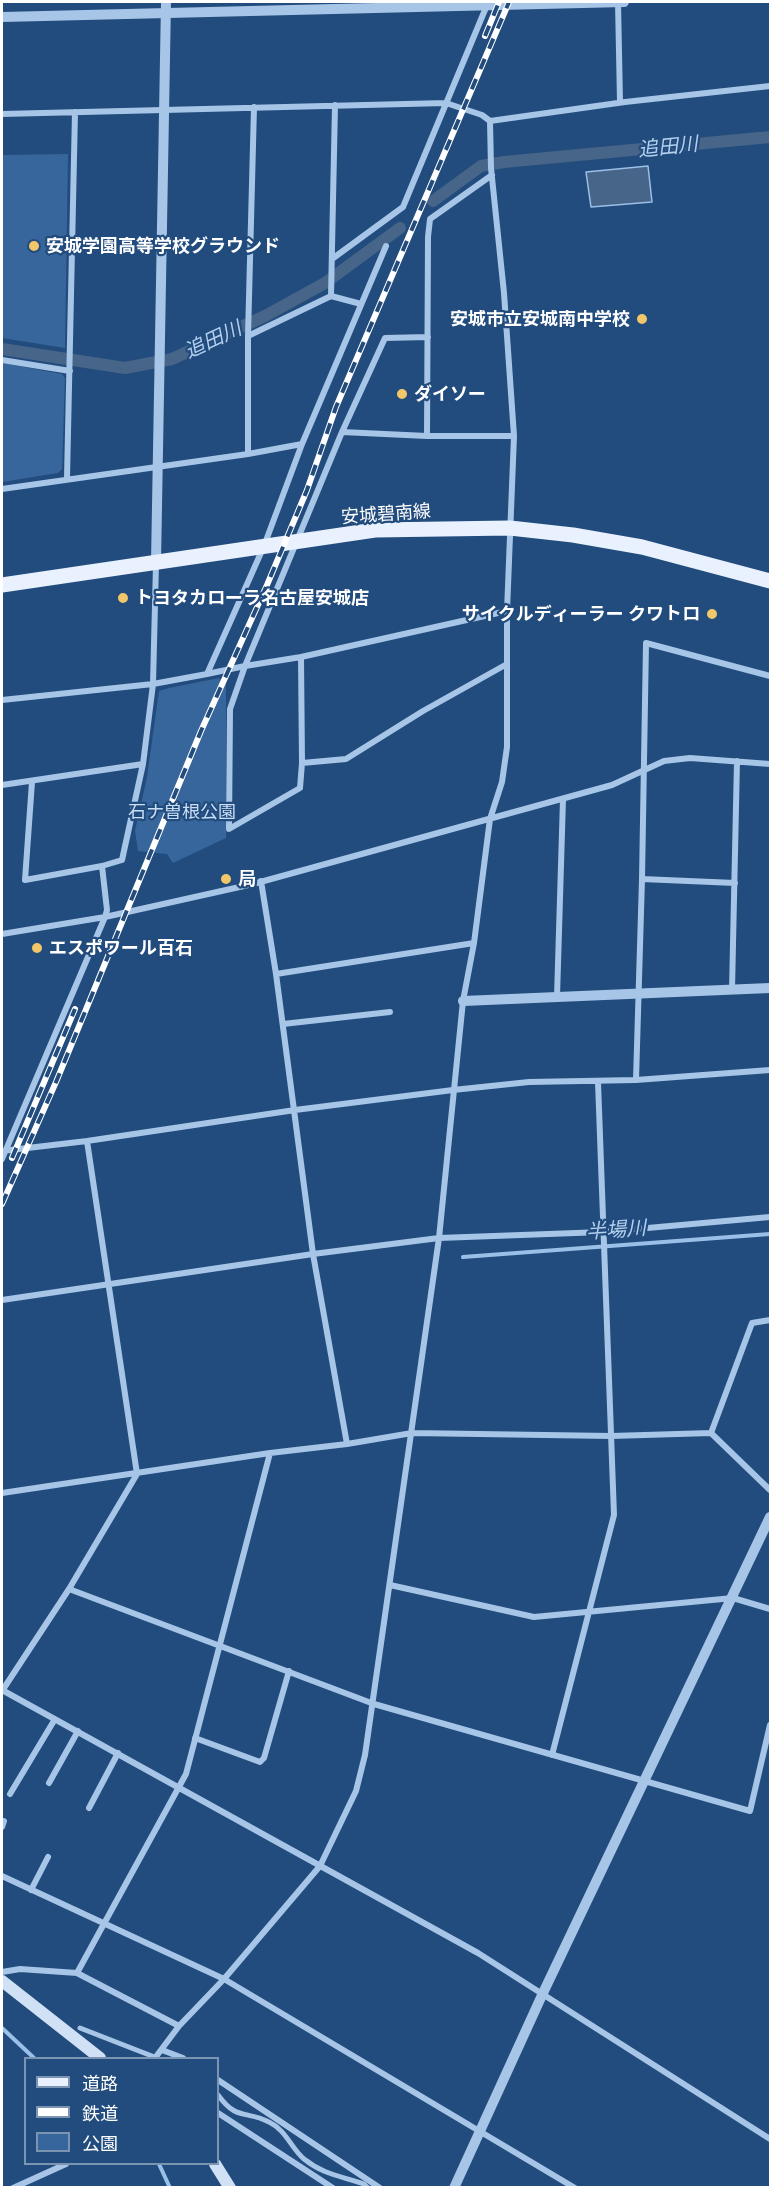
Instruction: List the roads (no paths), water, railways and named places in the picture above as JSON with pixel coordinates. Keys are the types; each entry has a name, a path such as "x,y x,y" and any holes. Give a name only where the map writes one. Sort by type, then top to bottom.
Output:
{"main road":[{"name":"安城碧南線","path":"2,585 375,530 510,528 573,535 642,547 771,581"},
{"path":"2,1981 99,2057"},
{"path":"216,2165 230,2187"}],"street":[{"path":"32,782 25,880 122,861 143,765 153,684 166,2"},
{"path":"618,2 620,102"},
{"path":"2,17 488,3 624,2"},
{"path":"332,259 403,207 488,3"},
{"path":"2,114 446,103 482,115 490,121 620,102 771,86"},
{"path":"331,296 335,105"},
{"path":"248,454 248,319 254,108"},
{"path":"68,478 75,112"},
{"path":"157,2057 179,2026 224,1979 320,1866 356,1791 374,1704 439,1238 463,1000 474,943 490,819 502,782 507,747 507,611 514,436 504,293 491,159 490,121"},
{"path":"427,436 430,219 492,171"},
{"path":"207,674 264,546 302,444 386,246"},
{"path":"248,332 331,296 361,304"},
{"path":"301,657 302,763 300,788 229,829 230,709 245,666 342,432 385,338 428,338"},
{"path":"2,360 70,369"},
{"path":"342,432 427,436 514,436"},
{"path":"2,489 248,454 302,444"},
{"path":"2,700 153,684 301,657 507,611"},
{"path":"636,1080 646,642 771,676"},
{"path":"302,763 346,759 423,711 507,664"},
{"path":"2,934 105,916 253,884 612,785 664,761 690,758 771,764"},
{"path":"732,990 738,761"},
{"path":"2,785 143,765"},
{"path":"557,997 563,799"},
{"path":"2,1159 3,1150 105,916 107,910 102,866"},
{"path":"642,879 735,883"},
{"path":"261,880 295,1110 313,1254 347,1444"},
{"path":"276,974 474,943"},
{"path":"463,1000 771,988"},
{"path":"283,1024 390,1012"},
{"path":"3,1150 87,1141 295,1110 453,1090 530,1082 598,1082 771,1070"},
{"path":"552,1755 614,1515 598,1082"},
{"path":"87,1141 137,1474 69,1589 2,1691 478,1953 771,2139"},
{"path":"2,1300 313,1254 439,1238 603,1232 771,1217"},
{"path":"711,1433 752,1323 771,1320"},
{"path":"2,1493 412,1433 611,1436 711,1433 771,1490"},
{"path":"77,1973 186,1774 270,1454"},
{"path":"453,2187 543,1993 771,1517"},
{"path":"390,1585 534,1617 733,1598 771,1609"},
{"path":"69,1589 208,1642 220,1644 374,1704 750,1811 771,1725"},
{"path":"195,1738 260,1762 264,1758 289,1671"},
{"path":"10,1794 55,1719"},
{"path":"49,1783 78,1731"},
{"path":"89,1808 118,1753"},
{"path":"31,1890 48,1857"},
{"path":"2,1876 224,1979 574,2187"},
{"path":"2,1972 20,1969 77,1973 179,2026"},
{"path":"80,2028 153,2057"},
{"path":"162,2050 180,2057"},
{"path":"219,2081 380,2187"},
{"path":"219,2096 235,2113 268,2121 280,2128 303,2158 328,2175 358,2182 368,2187"},
{"path":"219,2114 333,2187"},
{"path":"14,2187 62,2165"}],"waterway":[{"name":"追田川","path":"433,201 481,166 770,137"},
{"name":"追田川","path":"2,349 125,368 172,359 265,316 325,283 400,228"},
{"name":"半場川","path":"463,1257 770,1234"},
{"path":"2,2028 33,2057"},
{"path":"159,2165 170,2188"}],"railway":[{"path":"485,36 499,2"},
{"path":"2,1204 56,1082 201,731 267,585 307,490 336,407 509,2"},
{"path":"12,1158 75,1009"}],"place":[{"name":"安城学園高等学校グラウンド","path":"34,246"},
{"name":"安城市立安城南中学校","path":"642,319"},
{"name":"ダイソー","path":"402,394"},
{"name":"トヨタカローラ名古屋安城店","path":"123,598"},
{"name":"サイクルディーラー クワトロ","path":"712,614"},
{"name":"局","path":"226,879"},
{"name":"エスポワール百石","path":"37,948"}],"park label":[{"name":"石ナ曽根公園","path":"182,812"}]}
